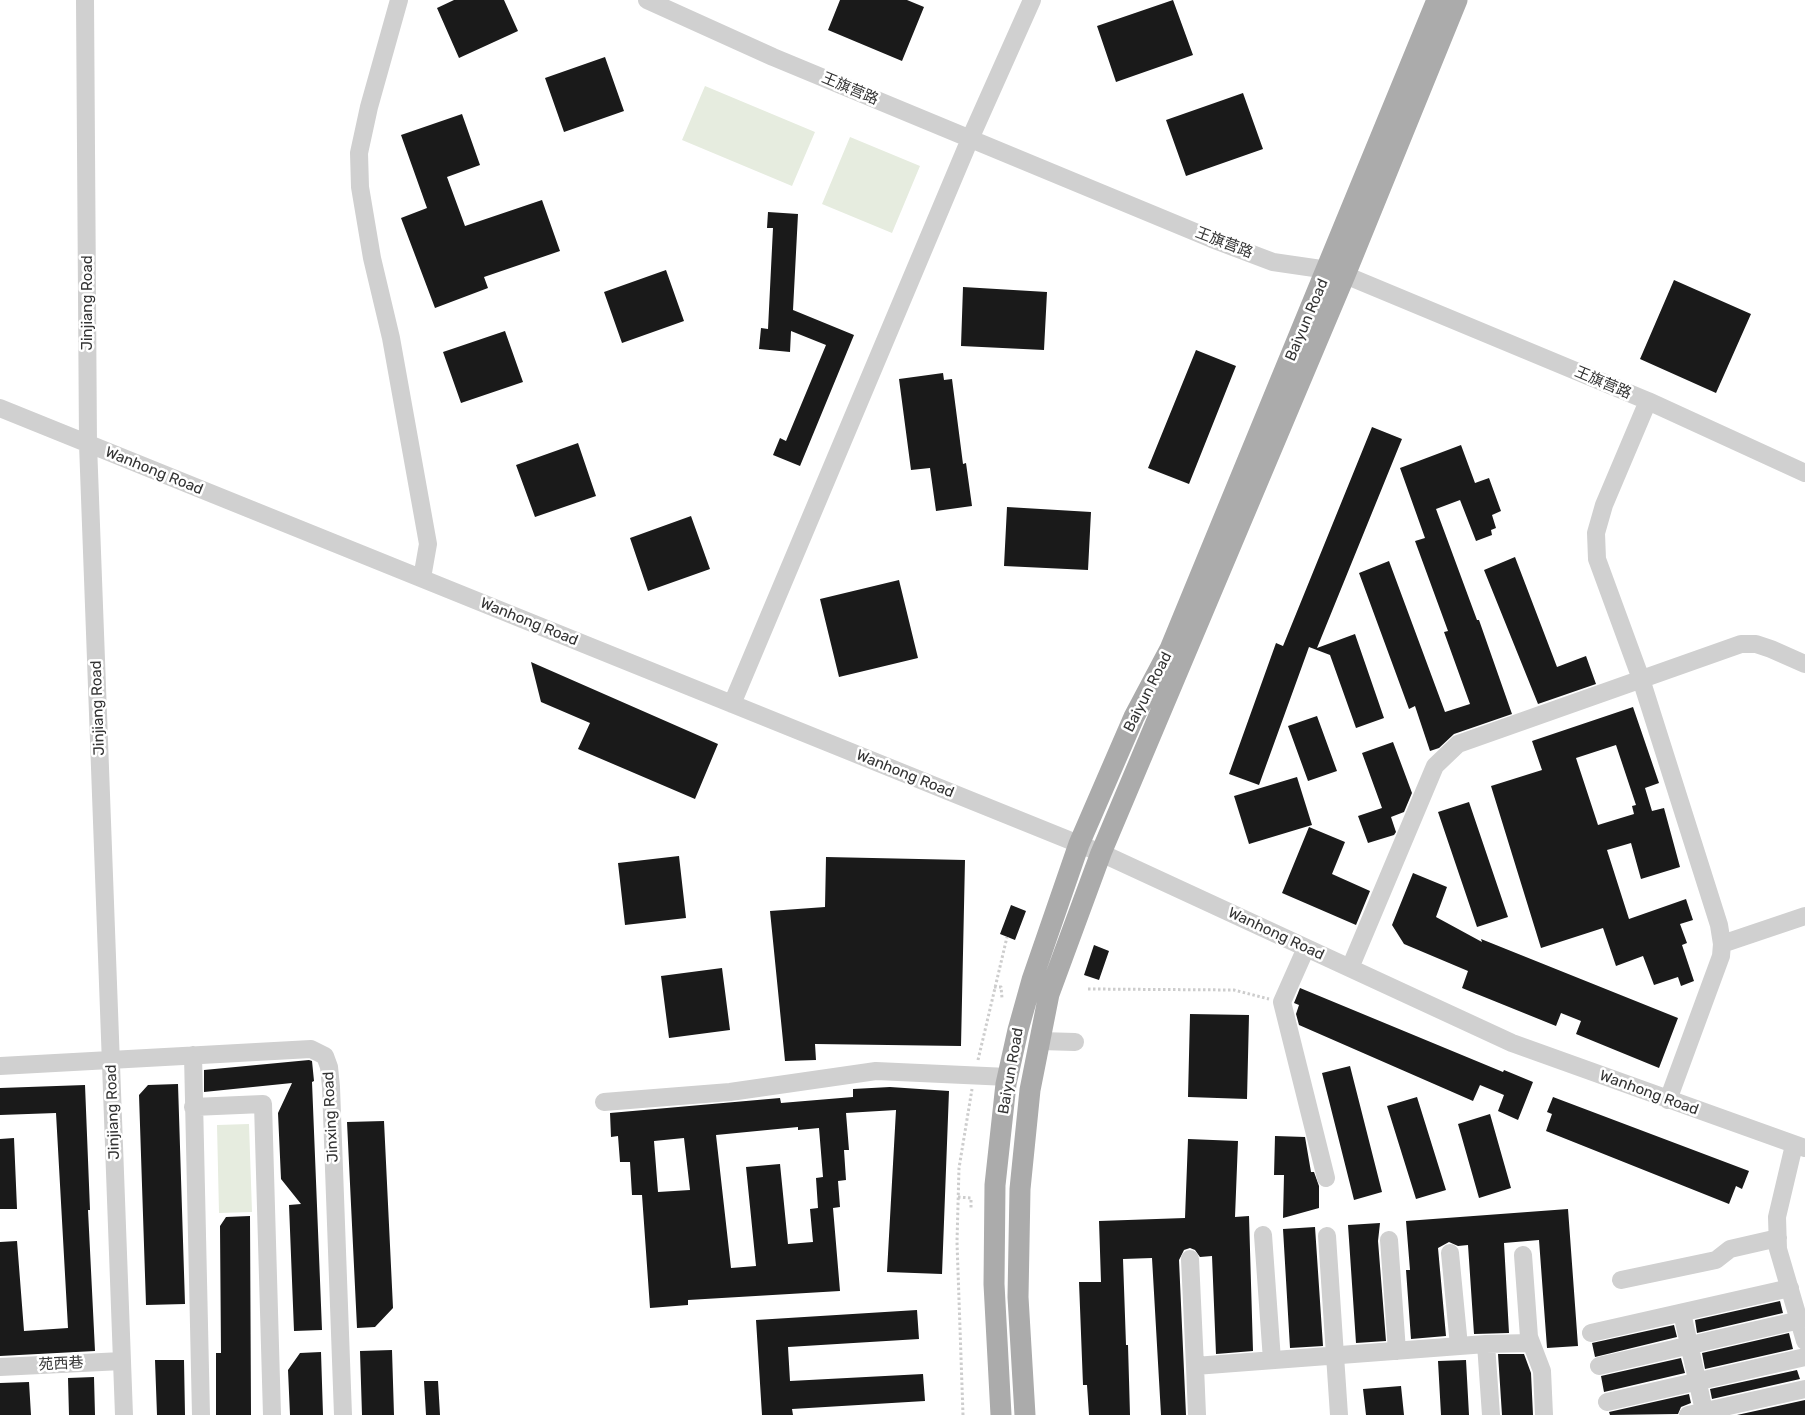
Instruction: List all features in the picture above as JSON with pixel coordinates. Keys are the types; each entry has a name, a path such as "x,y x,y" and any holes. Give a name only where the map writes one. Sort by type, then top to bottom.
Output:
{"main road":[{"name":"Baiyun Road","path":"1025,1415 1018,1297 1020,1189 1030,1090 1049,994 1101,853 1336,273 1438,0"},
{"name":"Baiyun Road","path":"1001,1415 994,1284 995,1185 1008,1077 1018,1030 1032,980 1079,844 1134,717 1170,649 1457,0"}],"street":[{"name":"Jinjiang Road","path":"84,0 88,444 124,1415"},
{"path":"399,0 383,52 359,153 360,187 372,258 391,338 428,544 422,578"},
{"name":"王旗营路","path":"647,0 773,57 1273,262 1336,273 1648,401 1805,473"},
{"path":"732,704 970,139 1032,0"},
{"path":"1648,401 1604,505 1596,533 1597,558 1641,679 1719,925 1722,944 1721,956 1668,1100"},
{"name":"Wanhong Road","path":"0,408 1101,853 1512,1043 1799,1146"},
{"path":"1350,968 1435,766 1458,744 1740,644 1756,644 1805,664"},
{"path":"1722,944 1805,916"},
{"path":"1306,948 1282,1002 1326,1178"},
{"path":"1040,1041 1075,1042"},
{"name":"Jinxing Road","path":"0,1066 311,1049 325,1056 331,1087 343,1415"},
{"path":"193,1055 201,1415"},
{"path":"604,1102 730,1092 876,1071 1008,1077"},
{"path":"193,1108 262,1104 272,1415"},
{"path":"1799,1146 1777,1217 1783,1273 1790,1288 1805,1341"},
{"path":"1263,1235 1272,1360"},
{"path":"1327,1236 1336,1354 1338,1415"},
{"path":"1621,1280 1716,1260 1730,1249 1778,1238"},
{"path":"1389,1240 1397,1350"},
{"path":"1450,1253 1459,1346"},
{"path":"1522,1255 1530,1343 1542,1371 1544,1415"},
{"path":"1190,1259 1197,1415"},
{"path":"1591,1333 1790,1288"},
{"path":"1682,1313 1698,1382 1699,1414 1805,1389"},
{"path":"1599,1366 1800,1320"},
{"path":"1195,1366 1336,1354 1530,1343"},
{"path":"1486,1344 1490,1415"},
{"path":"1608,1402 1805,1357"},
{"name":"苑西巷","path":"0,1367 122,1361"}],"path":[{"path":"978,1063 1007,937"},
{"path":"994,987 1001,987 1002,998"},
{"path":"1088,989 1234,990 1282,1002"},
{"path":"963,1415 957,1242 958,1197 959,1168 973,1086"},
{"path":"958,1197 971,1198 971,1208"}],"shaded area":[{"path":"705,86 815,132 792,186 682,140"},
{"path":"850,137 920,166 892,233 822,204"},
{"path":"249,1124 252,1212 219,1213 217,1125"}],"building":[{"path":"454,0 504,0 518,31 459,58 437,8"},
{"path":"840,0 907,0 924,7 902,61 828,30"},
{"path":"1173,0 1193,55 1116,82 1097,26"},
{"path":"605,57 624,111 564,132 545,78"},
{"path":"1243,93 1263,149 1186,176 1166,120"},
{"path":"462,114 480,165 447,177 465,226 542,200 560,251 484,277 488,288 435,308 401,218 427,208 401,135"},
{"path":"768,212 798,214 793,310 854,335 800,466 773,455 780,438 786,441 826,345 791,331 790,352 759,349 761,328 768,329 773,228 767,228"},
{"path":"666,270 684,321 622,343 604,292"},
{"path":"1674,280 1751,314 1716,393 1640,359"},
{"path":"963,287 1047,292 1044,350 961,346"},
{"path":"505,331 523,382 461,403 443,352"},
{"path":"1196,350 1236,366 1189,484 1148,468"},
{"path":"943,373 944,380 952,379 963,464 966,463 972,506 936,511 930,468 911,470 899,379"},
{"path":"1372,427 1402,439 1317,648 1355,634 1384,718 1356,728 1330,655 1309,647 1259,785 1229,774 1276,643 1283,646"},
{"path":"578,443 596,496 535,517 516,465"},
{"path":"1461,445 1475,483 1489,478 1501,511 1492,515 1496,528 1491,530 1492,535 1476,541 1460,500 1436,509 1477,620 1479,620 1512,714 1454,734 1439,748 1430,751 1415,706 1409,709 1359,573 1389,561 1445,712 1470,704 1444,632 1448,631 1415,541 1425,538 1400,468"},
{"path":"1007,507 1091,512 1088,570 1004,566"},
{"path":"691,516 710,569 648,591 630,538"},
{"path":"1515,557 1557,667 1586,656 1596,684 1538,704 1484,570"},
{"path":"899,580 918,658 839,677 820,599"},
{"path":"531,662 718,744 695,799 578,749 590,723 541,702"},
{"path":"1633,707 1659,783 1645,788 1652,811 1664,808 1680,867 1641,879 1631,843 1607,850 1629,919 1686,899 1693,920 1680,924 1687,943 1682,945 1694,981 1681,986 1678,977 1654,985 1643,956 1616,966 1603,928 1541,948 1491,786 1542,770 1532,741","holes":["1616,745 1636,805 1632,806 1634,814 1598,825 1576,758"]},
{"path":"1317,716 1337,771 1308,781 1288,726"},
{"path":"1393,742 1412,793 1404,812 1391,817 1396,832 1394,835 1368,843 1358,816 1382,808 1362,753"},
{"path":"1297,777 1312,825 1249,844 1234,796"},
{"path":"1469,802 1508,917 1477,927 1438,812"},
{"path":"1309,827 1345,842 1332,874 1370,891 1356,925 1282,893"},
{"path":"679,856 686,918 625,925 618,863"},
{"path":"826,857 965,860 961,1046 815,1044 816,1060 785,1061 770,911 825,907"},
{"path":"1413,873 1447,887 1436,917 1482,942 1481,939 1678,1018 1659,1068 1576,1034 1581,1021 1561,1013 1556,1026 1462,988 1468,971 1404,944 1392,925"},
{"path":"1011,905 1026,911 1015,940 1000,934"},
{"path":"1094,945 1109,951 1099,980 1084,975"},
{"path":"722,968 730,1030 669,1038 661,976"},
{"path":"1300,988 1503,1072 1504,1070 1533,1082 1518,1120 1498,1111 1504,1095 1480,1085 1473,1101 1299,1025 1296,1014 1299,1005 1294,1003"},
{"path":"1190,1014 1249,1015 1247,1099 1188,1097"},
{"path":"312,1061 314,1081 312,1082 322,1330 294,1331 289,1205 301,1204 281,1179 278,1113 292,1083 204,1092 204,1070"},
{"path":"1350,1066 1382,1192 1354,1200 1322,1073"},
{"path":"178,1084 185,1304 146,1305 139,1095 148,1085"},
{"path":"85,1085 90,1210 88,1210 95,1351 0,1356 0,1242 17,1241 24,1331 68,1328 56,1113 0,1115 0,1088"},
{"path":"890,1087 949,1091 942,1274 887,1272 896,1110 846,1113 849,1150 844,1150 846,1180 838,1181 840,1207 833,1208 840,1291 688,1300 688,1305 650,1308 642,1195 632,1195 630,1162 620,1162 618,1136 611,1137 610,1113 780,1098 781,1103 853,1097 853,1089","holes":["798,1127 798,1130 819,1128 823,1177 816,1178 818,1208 810,1209 813,1242 788,1244 780,1164 746,1167 756,1266 731,1268 716,1135","684,1138 690,1190 658,1192 654,1141"]},
{"path":"1417,1097 1446,1190 1416,1199 1387,1106"},
{"path":"1553,1097 1749,1171 1742,1189 1736,1186 1729,1204 1546,1131 1552,1114 1547,1112"},
{"path":"1490,1114 1511,1188 1479,1198 1458,1124"},
{"path":"384,1121 393,1308 375,1327 357,1328 347,1122"},
{"path":"1275,1136 1305,1137 1311,1172 1314,1172 1319,1186 1319,1208 1283,1218 1284,1175 1274,1175"},
{"path":"14,1138 17,1209 0,1209 0,1139"},
{"path":"1188,1139 1238,1141 1235,1217 1249,1216 1253,1351 1216,1354 1212,1256 1200,1257 1195,1250 1190,1248 1184,1250 1179,1260 1186,1415 1161,1415 1152,1258 1123,1259 1130,1415 1089,1415 1087,1385 1083,1385 1079,1282 1101,1282 1099,1221 1185,1218"},
{"path":"1568,1209 1578,1346 1547,1348 1539,1240 1504,1243 1509,1333 1474,1334 1468,1245 1458,1246 1449,1242 1438,1248 1446,1336 1411,1339 1406,1270 1410,1270 1406,1221"},
{"path":"250,1216 251,1415 216,1415 216,1353 221,1353 220,1226 226,1217"},
{"path":"1380,1223 1378,1241 1386,1341 1356,1343 1348,1225"},
{"path":"1315,1227 1323,1346 1290,1348 1283,1229"},
{"path":"1780,1301 1783,1313 1697,1333 1695,1320"},
{"path":"917,1310 919,1339 788,1347 790,1381 923,1374 925,1401 792,1409 793,1415 762,1415 756,1320"},
{"path":"1674,1325 1677,1337 1595,1357 1592,1343"},
{"path":"1789,1333 1793,1349 1705,1369 1702,1353"},
{"path":"392,1350 394,1415 362,1415 360,1351"},
{"path":"321,1352 323,1415 290,1415 288,1370 300,1353"},
{"path":"1498,1354 1524,1354 1531,1373 1533,1415 1502,1415"},
{"path":"1681,1358 1685,1373 1604,1392 1601,1376"},
{"path":"155,1360 184,1360 185,1415 157,1415"},
{"path":"1466,1360 1469,1415 1441,1415 1438,1361"},
{"path":"1797,1370 1800,1379 1712,1399 1710,1389"},
{"path":"94,1377 95,1415 69,1415 68,1378"},
{"path":"424,1381 438,1381 440,1415 426,1415"},
{"path":"29,1382 31,1415 0,1415 0,1383"},
{"path":"1401,1386 1404,1415 1366,1415 1363,1389"},
{"path":"1689,1394 1691,1403 1681,1407 1678,1414 1610,1415 1609,1412"},
{"path":"1805,1400 1805,1415 1737,1415"}]}
